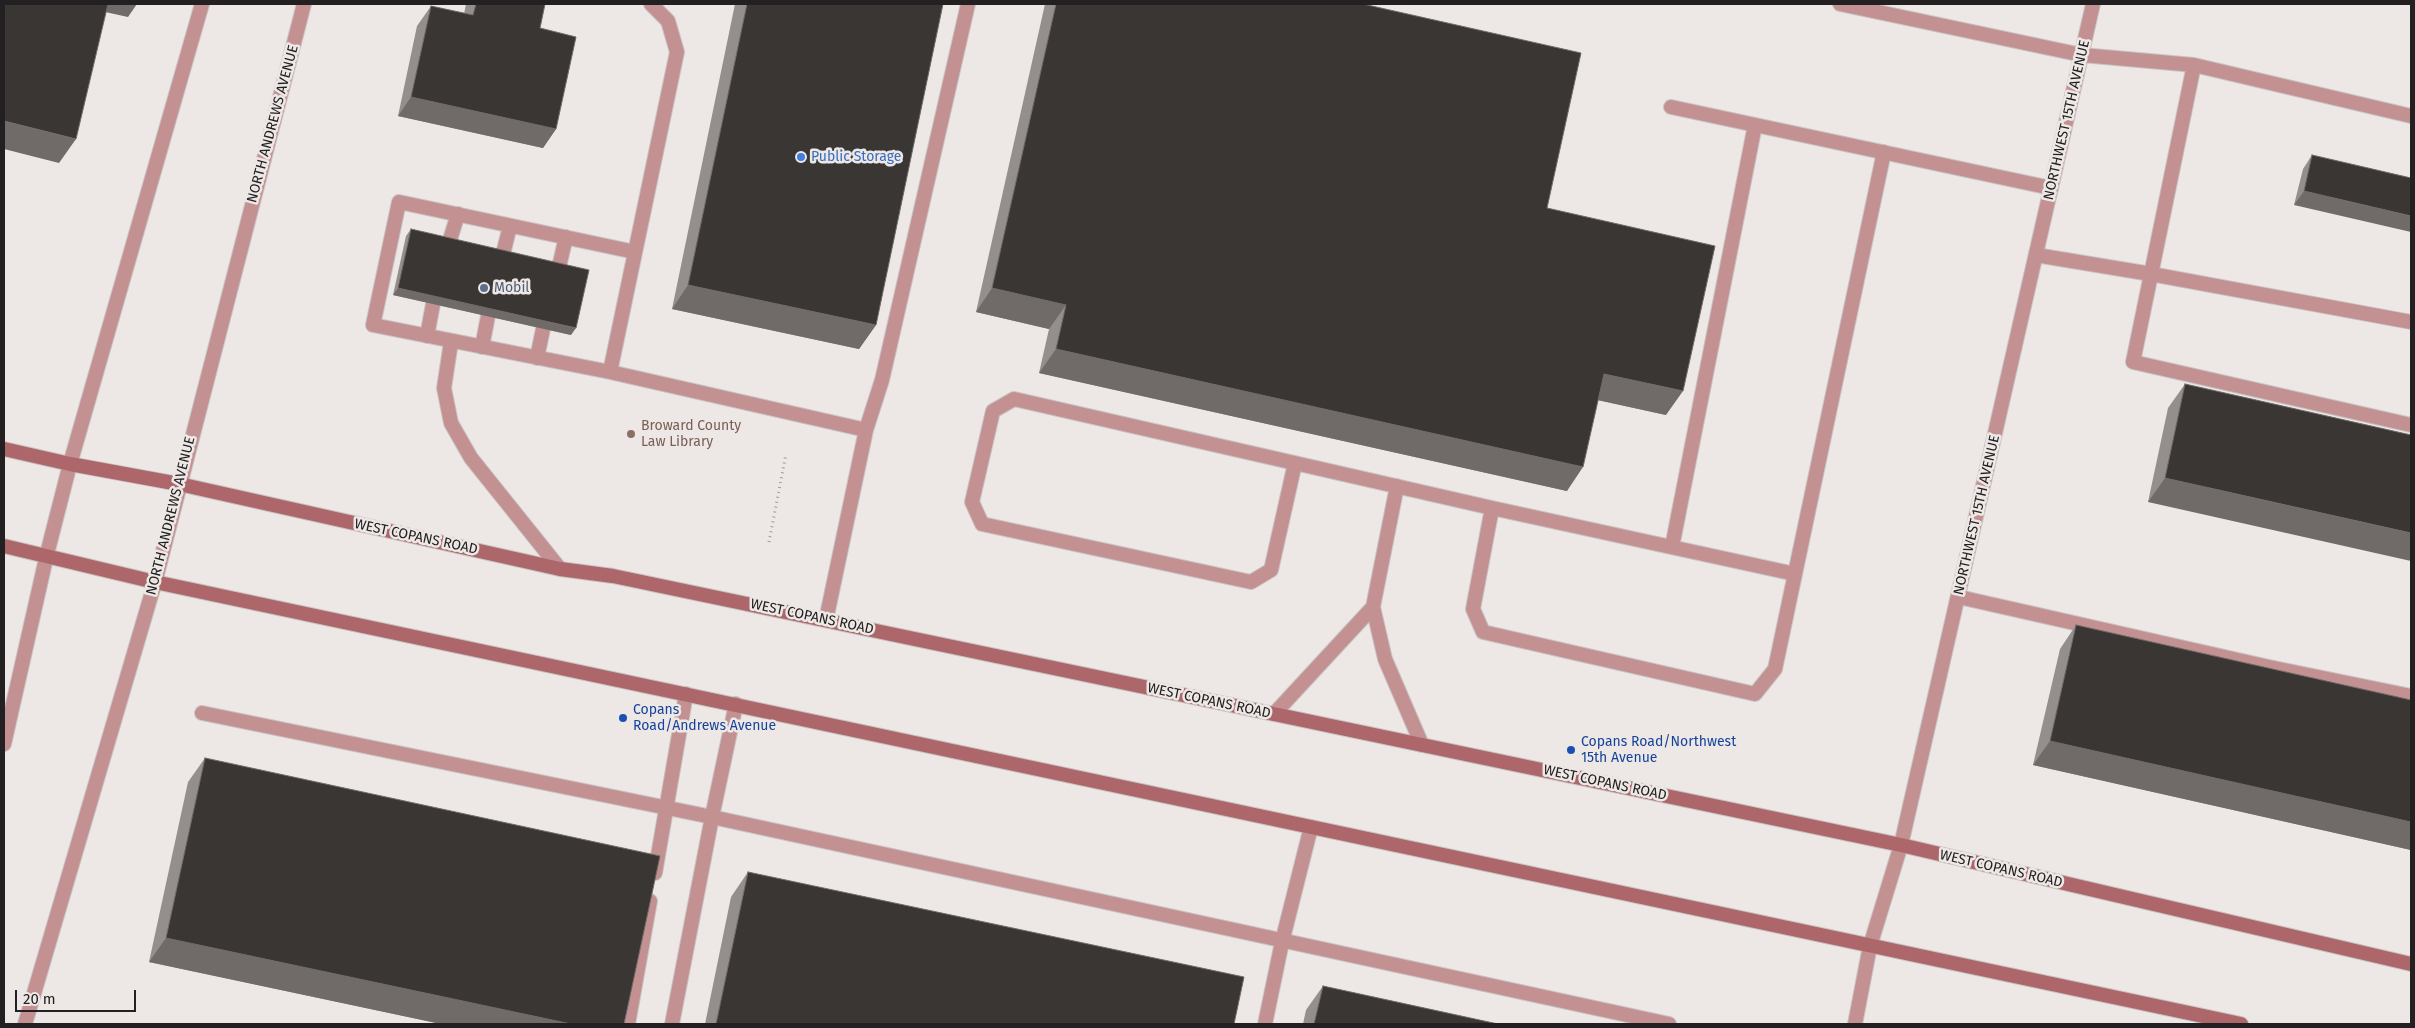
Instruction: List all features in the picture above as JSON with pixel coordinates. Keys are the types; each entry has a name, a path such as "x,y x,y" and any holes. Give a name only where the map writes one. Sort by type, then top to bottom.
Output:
{"main road":[{"name":"WEST COPANS ROAD","path":"4,449 70,464 179,484 560,569 613,576 1901,845 2411,964"},
{"path":"4,546 47,554 155,582 2241,1024"}],"street":[{"path":"4,744 47,554 70,464 202,4"},
{"name":"NORTH ANDREWS AVENUE","path":"26,1024 155,582 304,4"},
{"path":"610,372 677,52 668,21 651,4"},
{"path":"826,620 866,430 882,380 968,4"},
{"path":"1840,4 2082,55 2194,65 2411,116"},
{"name":"NORTHWEST 15TH AVENUE","path":"1855,1024 1870,946 1901,845 2094,4"},
{"path":"2194,65 2133,362 2411,425"},
{"path":"1671,107 2051,188"},
{"path":"1672,547 1755,125"},
{"path":"1492,508 1473,609 1483,632 1755,694 1775,669 1884,152"},
{"path":"635,252 399,202 373,325 451,342 610,372 866,430"},
{"path":"448,246 458,214"},
{"path":"502,258 510,226"},
{"path":"558,271 566,237"},
{"path":"2036,255 2151,274 2411,322"},
{"path":"427,336 433,304"},
{"path":"482,347 488,316"},
{"path":"537,358 543,329"},
{"path":"451,342 444,388 450,423 471,458 560,569"},
{"path":"1295,463 1271,570 1251,582 982,524 972,502 993,411 1014,399 1397,486 1492,508 1795,574"},
{"path":"1397,486 1373,607 1385,659 1422,745"},
{"path":"1959,597 2269,667 2411,696"},
{"path":"1274,714 1373,607"},
{"path":"628,1024 686,694"},
{"path":"672,1024 736,704"},
{"path":"202,714 712,817 1282,942 1669,1024"},
{"path":"1266,1024 1282,942 1311,827"}],"path":[{"path":"769,542 786,454"}],"building":[{"path":"4,4 108,4 76,139 4,121"},
{"path":"476,4 545,4 540,28 576,37 556,129 411,97 431,6 473,15"},
{"name":"Public Storage","path":"747,4 943,4 876,325 688,285"},
{"path":"1056,4 1363,4 1581,53 1547,208 1715,246 1683,391 1604,374 1583,467 1056,349 1066,305 992,288"},
{"path":"2312,155 2411,178 2411,216 2304,191"},
{"path":"411,229 589,270 576,328 398,288"},
{"path":"2185,384 2411,435 2411,533 2165,478"},
{"path":"2076,625 2411,700 2411,822 2050,741"},
{"path":"205,758 660,856 624,1024 571,1024 166,938"},
{"path":"748,872 1244,977 1234,1024 716,1024"},
{"path":"1323,986 1498,1024 1314,1024"}],"place":[{"name":"Public Storage","path":"801,157"},
{"name":"Mobil","path":"484,288"},
{"name":"Broward County Law Library","path":"631,434"},
{"name":"Copans Road/Andrews Avenue","path":"623,718"},
{"name":"Copans Road/Northwest 15th Avenue","path":"1571,750"}]}
